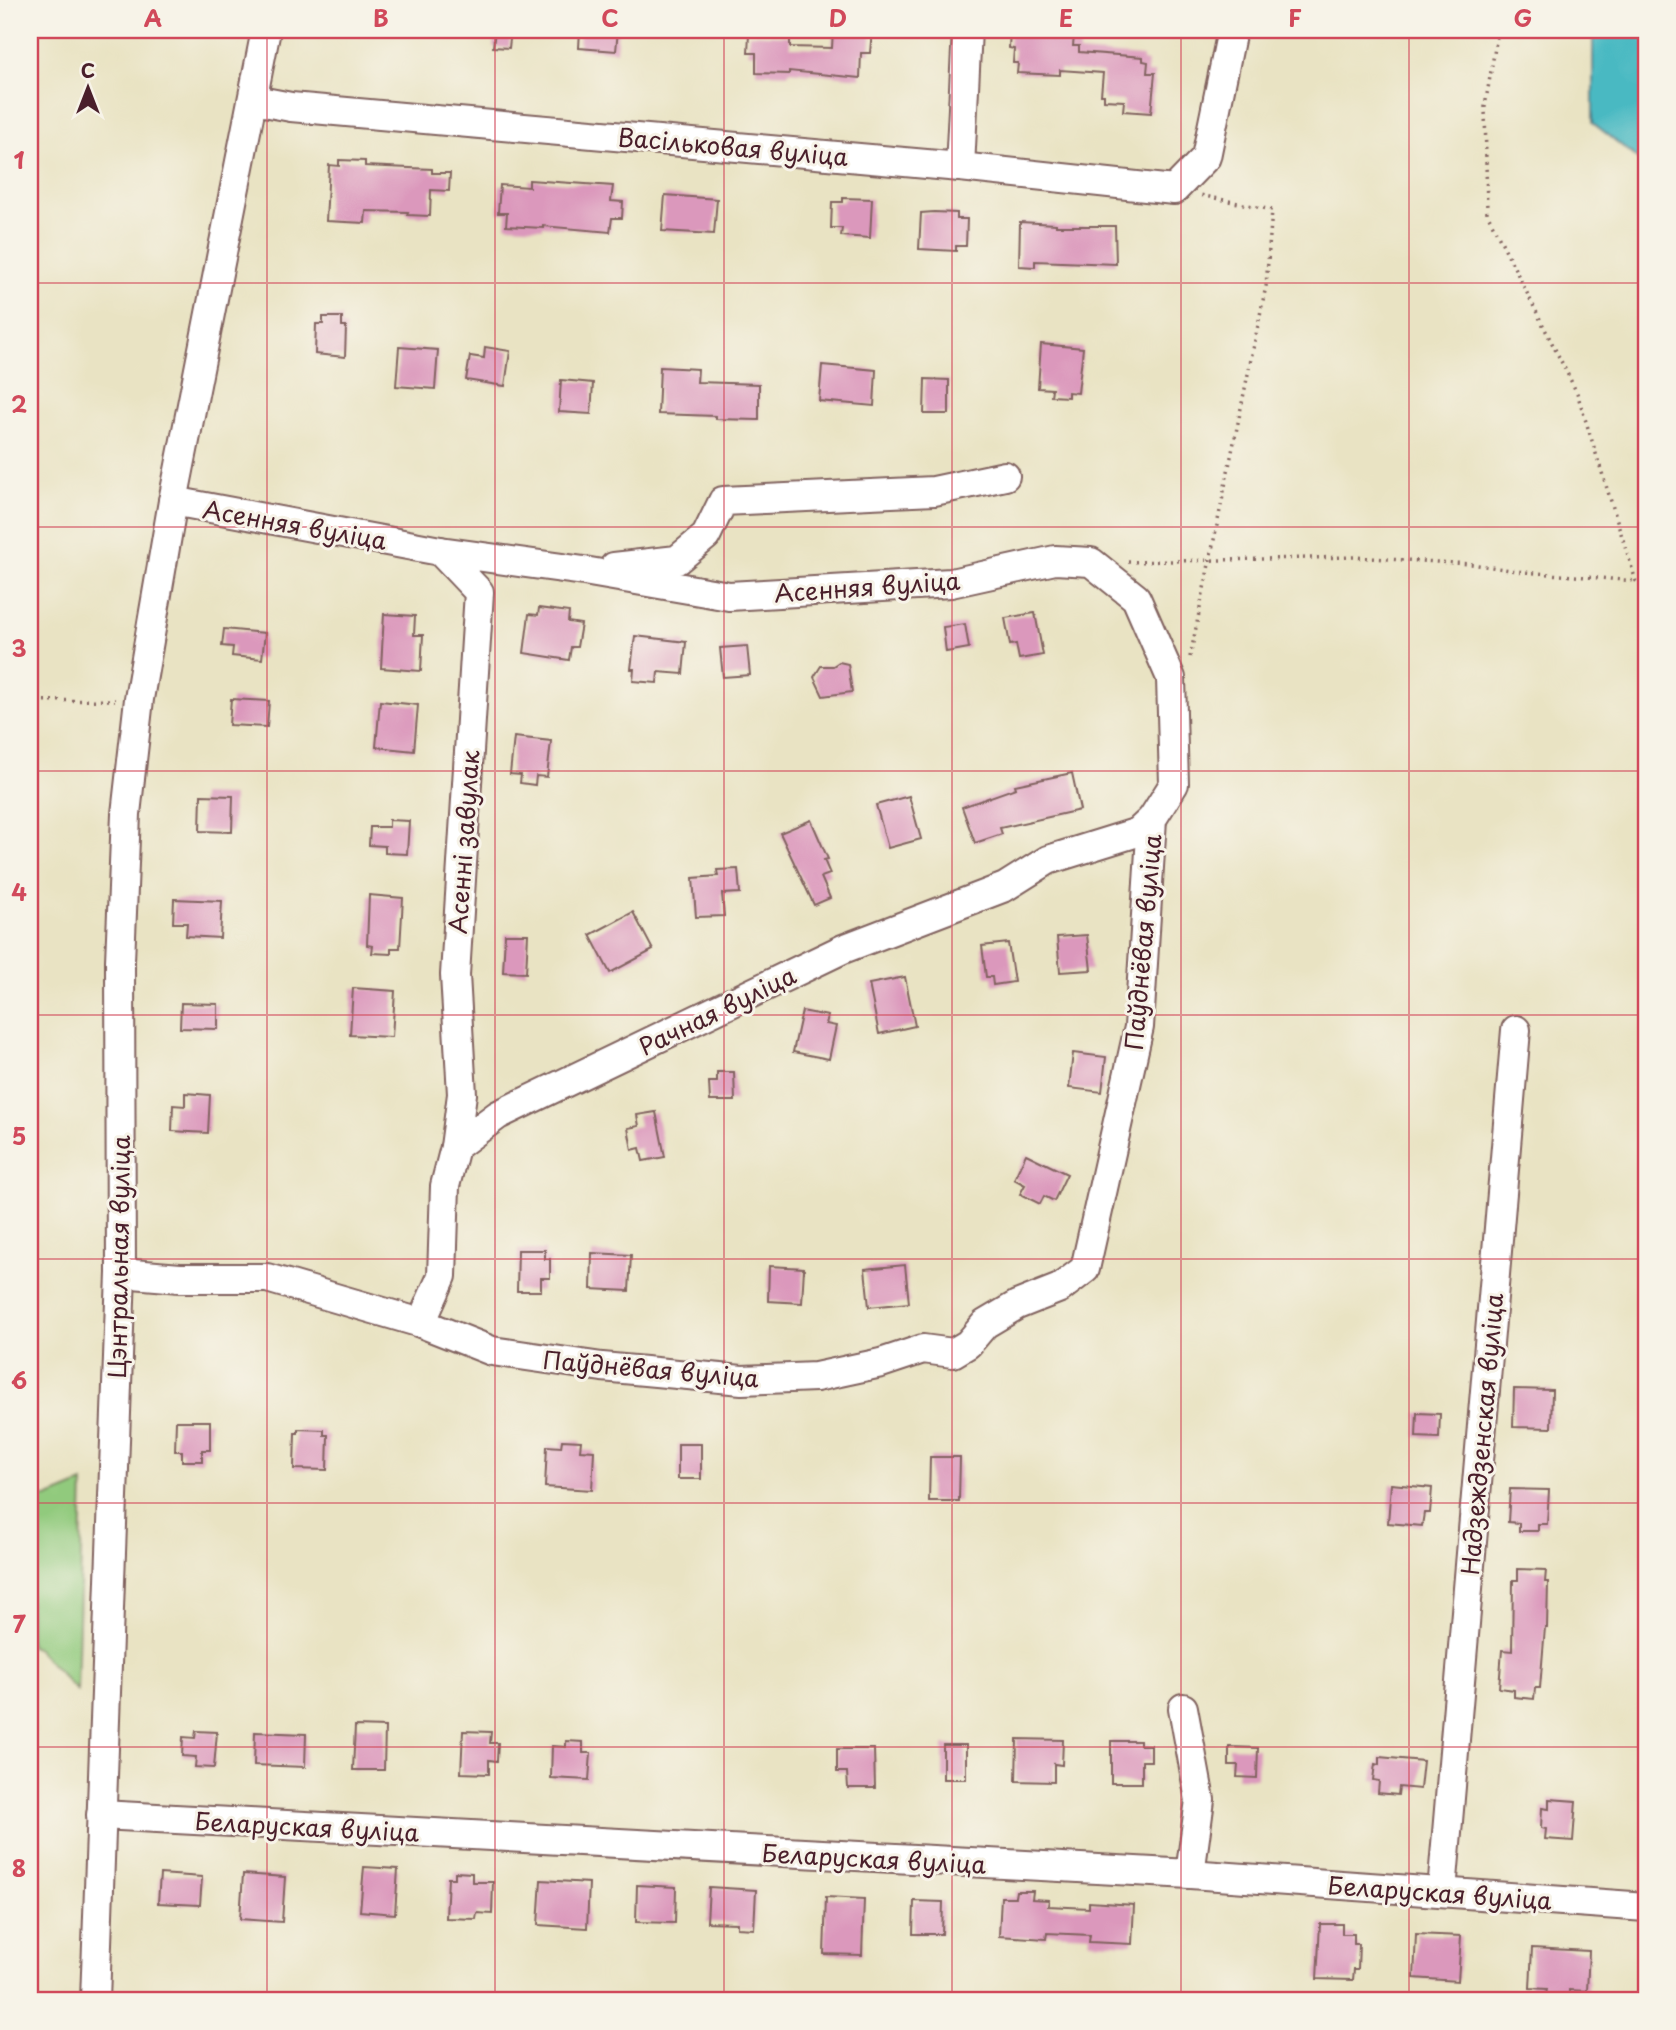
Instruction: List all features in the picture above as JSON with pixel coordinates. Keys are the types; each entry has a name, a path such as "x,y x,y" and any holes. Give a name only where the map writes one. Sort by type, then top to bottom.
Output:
{"street":[{"name":"Цэнтральная вуліца","path":"95,2000 121,1273 120,961 126,814 139,699 173,501 266,30"},
{"path":"960,167 967,30"},
{"path":"1174,190 1206,158 1232,30"},
{"name":"Васільковая вуліца","path":"254,100 291,107 960,167 1174,190"},
{"name":"Асенняя вуліца","path":"584,570 677,560 706,536 723,501 934,491 1005,476"},
{"name":"Асенняя вуліца","path":"173,501 440,551 584,570 729,596 950,583 1055,560 1091,562"},
{"name":"Асенні завулак","path":"440,551 479,592 455,975 462,1094 455,1147"},
{"path":"1091,562 1136,598 1180,671 1174,784 1152,819"},
{"name":"Рачная вуліца","path":"455,1147 498,1115 843,949 1005,887 1048,860 1138,832 1152,819"},
{"name":"Паўднёвая вуліца","path":"121,1273 180,1278 267,1278 421,1323 492,1351 602,1367 742,1380 804,1377 881,1363 923,1349 953,1353 968,1344 985,1324 1017,1306 1060,1288 1085,1269 1139,1027 1152,819"},
{"name":"Надзеждзенская вуліца","path":"1442,1891 1516,1030"},
{"path":"421,1323 442,1276 445,1186 455,1147"},
{"path":"1183,1707 1200,1800 1191,1865"},
{"name":"Беларуская вуліца","path":"101,1815 1191,1865 1442,1891 1646,1906"}],"path":[{"path":"1496,30 1485,106 1487,213 1577,393 1636,581 1646,591"},
{"path":"1174,190 1272,210 1266,286 1209,560 1180,671"},
{"path":"1091,562 1354,557 1471,564 1524,572 1636,581"},
{"path":"30,701 139,699"}],"green space":[{"path":"83,1483 77,1691 36,1648 30,1646 30,1495 47,1498"}],"water":[{"path":"1593,30 1646,30 1646,165 1593,123"}],"building":[{"path":"495,30 511,30 509,48 493,47"},
{"path":"580,30 618,30 616,51 579,48"},
{"path":"833,30 872,30 870,53 861,53 860,78 789,71 789,74 756,73 756,53 748,53 749,34 790,36 790,47 832,48"},
{"path":"1010,30 1069,30 1069,36 1074,36 1073,46 1079,46 1079,52 1143,57 1143,61 1148,62 1147,73 1155,73 1151,113 1123,111 1124,101 1104,100 1104,95 1101,95 1103,73 1060,70 1060,75 1017,73 1018,63 1013,63 1014,49 1009,48"},
{"path":"339,160 365,161 365,166 432,169 432,173 450,173 449,191 431,190 430,216 407,215 408,212 366,211 365,223 326,221 329,165 339,166"},
{"path":"529,180 613,186 611,201 623,202 622,218 612,218 610,232 543,226 506,226 507,213 498,213 500,185 529,187"},
{"path":"665,195 717,199 714,234 662,231"},
{"path":"843,198 872,199 870,238 841,236 842,228 831,228 832,202 843,202"},
{"path":"921,213 957,213 957,219 967,219 966,246 956,246 956,251 919,249"},
{"path":"1020,222 1056,226 1115,226 1116,264 1035,261 1035,267 1019,266"},
{"path":"323,317 342,317 342,326 346,326 345,357 315,354 316,324 323,324"},
{"path":"1041,344 1083,348 1078,393 1068,392 1068,397 1051,396 1052,389 1038,388"},
{"path":"399,347 438,350 435,389 396,386"},
{"path":"485,347 510,351 505,386 466,380 470,356 484,358"},
{"path":"822,365 876,370 874,406 819,401"},
{"path":"660,367 698,369 697,382 759,384 759,420 658,414"},
{"path":"925,379 949,380 949,414 924,414"},
{"path":"561,380 593,383 591,414 559,412"},
{"path":"539,608 569,612 568,622 581,624 577,647 571,647 569,660 524,653 529,614 538,615"},
{"path":"1035,613 1043,655 1019,659 1016,644 1010,645 1005,618"},
{"path":"384,614 415,616 414,635 423,635 421,671 381,668"},
{"path":"965,624 969,648 946,652 943,627"},
{"path":"224,629 265,633 262,659 232,656 233,647 222,646"},
{"path":"635,636 686,642 683,674 658,672 657,683 633,681 634,669 631,669"},
{"path":"747,646 750,675 723,677 720,648"},
{"path":"839,662 848,664 852,692 823,696 814,677 821,666 833,666"},
{"path":"231,699 269,701 267,727 229,725"},
{"path":"380,701 418,705 414,751 376,747"},
{"path":"514,737 551,741 547,777 536,776 535,785 520,783 521,775 510,774"},
{"path":"1072,773 1080,810 1000,828 1002,834 975,843 962,807 1016,788 1015,785"},
{"path":"201,795 233,796 232,832 200,831"},
{"path":"909,796 921,839 888,848 876,805"},
{"path":"389,820 409,821 407,854 385,853 385,846 369,845 370,827 389,827"},
{"path":"811,820 828,859 824,860 830,874 821,877 830,898 814,905 780,833"},
{"path":"738,869 740,893 722,894 724,916 696,917 693,878 718,876 717,870"},
{"path":"369,895 403,898 400,948 391,948 391,954 372,953 373,946 367,945"},
{"path":"174,899 222,901 220,938 186,936 187,923 173,923"},
{"path":"633,912 653,950 610,973 590,935"},
{"path":"505,934 528,934 526,973 503,972"},
{"path":"1087,935 1091,970 1060,972 1057,937"},
{"path":"1008,943 1014,982 993,985 992,977 986,977 982,946"},
{"path":"905,977 915,1026 879,1034 869,984"},
{"path":"353,988 395,991 392,1037 350,1035"},
{"path":"181,1003 218,1004 218,1029 180,1028"},
{"path":"802,1011 828,1016 826,1024 836,1026 829,1059 793,1052"},
{"path":"1073,1053 1106,1057 1102,1092 1069,1088"},
{"path":"717,1072 734,1072 735,1101 710,1101 709,1082 717,1082"},
{"path":"185,1093 210,1095 208,1133 172,1131 173,1105 185,1106"},
{"path":"656,1112 665,1157 643,1161 640,1148 632,1150 628,1128 639,1126 637,1115"},
{"path":"1026,1154 1067,1174 1054,1201 1044,1196 1040,1204 1020,1194 1025,1185 1014,1179"},
{"path":"518,1250 545,1250 545,1259 550,1259 550,1278 541,1278 541,1291 517,1291"},
{"path":"592,1253 631,1255 629,1291 591,1289"},
{"path":"905,1265 909,1303 869,1307 865,1269"},
{"path":"769,1266 804,1268 802,1303 768,1301"},
{"path":"1514,1389 1552,1390 1551,1428 1513,1427"},
{"path":"1417,1413 1440,1414 1439,1438 1416,1437"},
{"path":"176,1421 210,1421 210,1450 202,1450 202,1461 182,1461 182,1451 175,1451"},
{"path":"298,1429 324,1430 324,1435 328,1435 327,1470 294,1469 295,1433 298,1433"},
{"path":"562,1440 581,1441 580,1450 594,1451 592,1490 545,1487 547,1446 561,1447"},
{"path":"678,1444 701,1444 701,1479 678,1479"},
{"path":"930,1457 960,1457 959,1501 929,1501"},
{"path":"1391,1484 1432,1488 1430,1513 1424,1513 1422,1526 1388,1523"},
{"path":"1510,1489 1549,1490 1547,1524 1538,1524 1538,1531 1519,1531 1519,1523 1508,1522"},
{"path":"1518,1569 1546,1570 1545,1582 1548,1582 1547,1627 1540,1688 1535,1688 1534,1699 1514,1697 1514,1690 1499,1688 1502,1650 1512,1651 1513,1580 1518,1580"},
{"path":"355,1726 385,1727 384,1770 353,1770"},
{"path":"196,1731 217,1732 214,1768 195,1767 196,1757 182,1756 183,1737 195,1738"},
{"path":"463,1731 491,1732 490,1743 498,1743 497,1761 489,1760 489,1774 461,1773"},
{"path":"255,1732 306,1734 305,1767 254,1765"},
{"path":"1017,1739 1063,1740 1062,1765 1054,1764 1054,1782 1016,1781"},
{"path":"566,1741 583,1742 583,1753 591,1753 589,1780 551,1778 552,1746 566,1747"},
{"path":"1111,1741 1140,1741 1140,1745 1151,1745 1151,1761 1142,1761 1142,1783 1111,1783"},
{"path":"943,1745 966,1745 966,1779 943,1779"},
{"path":"1229,1747 1258,1748 1257,1778 1237,1777 1238,1765 1229,1765"},
{"path":"837,1749 874,1749 875,1788 848,1788 847,1772 837,1772"},
{"path":"1379,1757 1423,1761 1420,1789 1399,1787 1398,1795 1378,1793 1379,1781 1373,1780 1375,1764 1379,1765"},
{"path":"1549,1799 1576,1801 1573,1841 1545,1839 1546,1829 1541,1828 1542,1808 1549,1809"},
{"path":"364,1867 398,1869 395,1914 360,1911"},
{"path":"455,1872 472,1873 472,1882 493,1882 492,1914 477,1913 476,1919 446,1918 448,1878 455,1878"},
{"path":"160,1874 202,1877 200,1905 158,1903"},
{"path":"243,1874 285,1877 282,1922 240,1919"},
{"path":"541,1880 589,1883 587,1928 538,1925"},
{"path":"637,1885 676,1887 675,1923 636,1922"},
{"path":"709,1887 756,1890 754,1929 737,1928 737,1923 707,1922"},
{"path":"1016,1891 1033,1891 1032,1899 1049,1900 1048,1906 1089,1908 1089,1902 1134,1905 1132,1944 1089,1942 1090,1935 1047,1933 1046,1939 999,1936 1001,1897 1015,1897"},
{"path":"826,1897 864,1899 862,1955 824,1954"},
{"path":"914,1901 943,1902 942,1934 913,1934"},
{"path":"1320,1924 1342,1924 1342,1934 1354,1934 1354,1944 1359,1944 1358,1969 1354,1969 1353,1980 1317,1979"},
{"path":"1416,1934 1461,1936 1458,1981 1414,1978"},
{"path":"1532,1948 1589,1951 1587,1991 1569,1990 1569,1997 1546,1996 1547,1989 1530,1988"}]}
